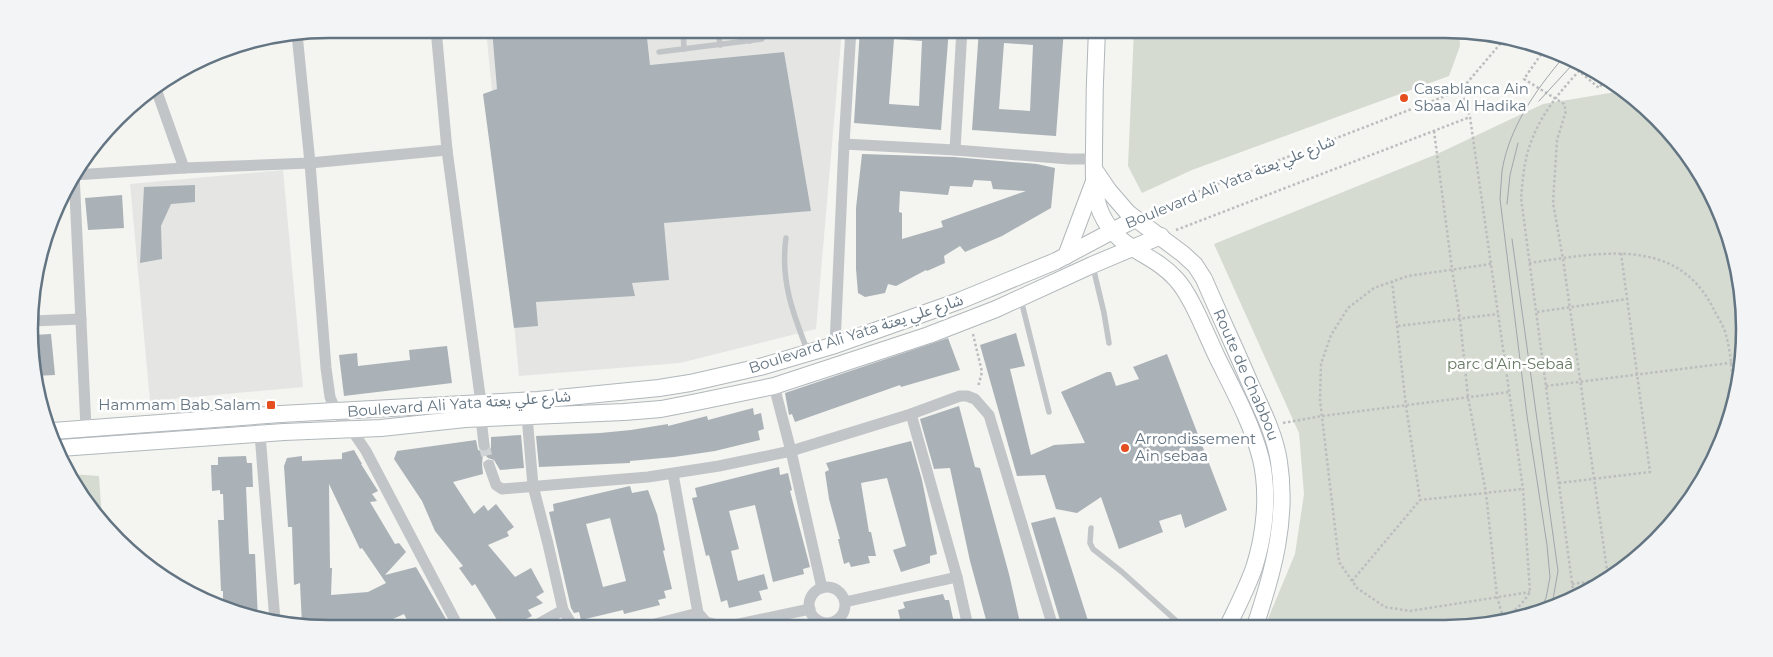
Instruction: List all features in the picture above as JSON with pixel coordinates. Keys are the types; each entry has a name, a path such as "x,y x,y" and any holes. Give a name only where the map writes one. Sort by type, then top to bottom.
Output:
{"street":[{"path":"437,38 447,150 484,445"},
{"path":"835,344 850,38"},
{"path":"955,150 961,38"},
{"path":"1097,38 1094,171 1101,212 1112,232"},
{"path":"297,39 310,163 330,398 336,412 352,429 366,451 456,620"},
{"path":"158,93 184,168"},
{"path":"844,144 1069,159 1094,171"},
{"path":"83,174 310,163 447,150"},
{"path":"1066,256 1094,171"},
{"name":"Route de Chabbou","path":"1094,171 1136,220 1161,236 1195,265 1204,279 1270,428 1281,472 1281,520 1279,543 1257,620"},
{"path":"75,186 86,428"},
{"name":"Boulevard Ali Yata شارع علي يعتة","path":"64,448 352,429 481,411 538,400 659,388 732,374 835,344 959,301 1066,256 1136,220"},
{"name":"Route de Chabbou","path":"1112,232 1131,248 1162,266 1177,279 1190,301 1255,441 1261,462 1264,504 1261,543 1253,570 1231,620"},
{"name":"Boulevard Ali Yata شارع علي يعتة","path":"56,431 281,414 336,412 481,411 527,416 661,409 774,386 929,335 969,320 1161,236"},
{"path":"38,321 81,319"},
{"path":"774,386 791,451 822,588"},
{"path":"489,464 496,485 502,489 672,474 791,451 911,414 960,396 967,396 975,399 989,415 1051,620"},
{"path":"911,414 957,577 966,620"},
{"path":"527,416 533,486 563,610 569,620"},
{"path":"260,434 274,614"},
{"path":"672,474 698,613 704,620"},
{"path":"845,602 957,577"},
{"path":"819,620 810,609 810,602 816,591 827,587 837,590 845,602 843,612 837,620"},
{"path":"758,620 810,609"},
{"path":"545,620 563,610"},
{"path":"670,620 698,613"}],"lane":[{"path":"683,38 684,49"},
{"path":"719,38 720,44"},
{"path":"659,52 762,38"},
{"path":"786,238 784,254 786,285 808,352"},
{"path":"1092,265 1104,313 1109,344"},
{"path":"1020,298 1050,412"},
{"path":"1091,528 1090,543 1093,549 1122,572 1175,620"}],"path":[{"name":"Boulevard Ali Yata شارع علي يعتة","path":"1136,220 1208,188 1461,90 1501,43"},
{"path":"1541,54 1524,79 1564,104 1566,111 1556,140 1553,203 1563,259 1607,569"},
{"path":"1573,589 1521,198 1525,163 1536,129 1554,98 1579,71 1599,88 1602,84"},
{"path":"1461,90 1470,117 1523,489 1530,592 1523,604 1514,611"},
{"name":"Boulevard Ali Yata شارع علي يعتة","path":"1161,236 1470,117"},
{"path":"1434,131 1460,319 1468,397 1486,493 1498,597 1502,614"},
{"path":"1529,263 1610,252 1648,255 1682,270 1706,293 1726,334 1731,376"},
{"path":"1559,483 1650,472 1621,253"},
{"path":"1491,264 1408,276 1374,288 1348,308 1331,335 1321,364 1320,400 1339,562 1357,588 1385,607 1410,611 1530,592"},
{"path":"1392,281 1406,406 1420,500"},
{"path":"1537,312 1627,299"},
{"path":"1398,326 1498,314"},
{"path":"969,320 982,372 975,399"},
{"path":"1546,386 1733,363"},
{"path":"1270,428 1292,420 1509,392"},
{"path":"1352,581 1420,500 1523,489"},
{"path":"1572,584 1588,582"}],"shaded area":[{"path":"487,38 841,38 816,329 680,363 519,376"},
{"path":"283,170 303,387 150,401 130,184"}],"green space":[{"path":"1134,38 1459,38 1460,46 1449,76 1192,170 1142,193 1128,166"},
{"name":"parc d'Aïn-Sebaâ","path":"1614,92 1650,123 1675,151 1697,183 1713,217 1726,253 1730,272 1735,309 1735,348 1726,404 1713,440 1697,474 1663,520 1622,559 1590,581 1538,604 1501,614 1464,619 1268,620 1295,554 1304,494 1299,433 1214,244 1437,154 1543,104"},
{"path":"76,474 99,476 101,510"}],"building":[{"path":"493,38 647,38 650,65 784,52 811,211 664,223 669,280 632,283 635,296 536,302 538,326 514,328 483,94 497,89"},
{"path":"859,38 948,38 941,130 854,123","holes":["894,39 922,41 919,106 889,104"]},
{"path":"978,38 1063,38 1056,136 972,130","holes":["1004,43 1033,45 1030,111 999,109"]},
{"path":"862,154 954,157 1037,164 1055,168 1051,208 1002,236 965,252 960,246 944,256 945,263 926,270 896,286 888,284 885,293 865,297 858,293 856,208","holes":["974,180 991,181 993,189 1026,191 941,221 943,227 902,239 902,213 899,212 900,191 948,195 950,186 972,187"]},
{"path":"195,185 195,202 171,204 161,226 162,259 140,263 144,187"},
{"path":"122,195 124,228 88,230 85,198"},
{"name":"Arrondissement Ain sebaa","path":"1016,333 1025,366 1010,369 1031,455 1054,445 1085,443 1061,392 1107,372 1111,372 1116,386 1139,379 1133,367 1167,354 1227,510 1185,528 1181,514 1159,521 1163,532 1119,549 1101,497 1077,513 1056,509 1045,475 1017,476 980,345"},
{"path":"51,334 55,375 42,376 38,335"},
{"path":"948,338 960,370 901,387 900,385 795,422 792,414 789,415 785,393"},
{"path":"447,346 452,383 344,396 339,355 357,353 358,366 410,360 409,350"},
{"path":"959,406 975,467 980,468 1019,620 986,620 970,561 950,468 934,469 920,419"},
{"path":"753,408 754,415 761,413 764,429 758,431 760,440 715,451 630,461 630,463 539,467 536,436 600,433 668,424 668,426 707,416 708,420"},
{"path":"521,435 524,468 500,470 494,460 488,458 483,453 483,474 453,482 474,514 484,505 488,511 496,504 514,527 507,532 509,536 488,545 515,577 531,568 544,592 536,597 543,603 528,610 532,616 524,620 497,620 475,584 472,586 459,568 463,566 435,531 422,501 394,459 397,451 476,440 478,450 485,452 491,448 491,437"},
{"path":"911,441 922,480 937,554 930,556 930,563 901,572 893,550 906,546 887,478 861,483 869,532 871,532 876,556 868,556 870,563 851,567 849,562 844,564 838,539 840,539 829,499 825,472 829,470 826,463"},
{"path":"354,450 378,491 372,494 377,501 370,502 395,544 399,543 406,552 385,575 416,567 447,620 407,620 404,614 391,620 302,618 300,583 294,585 292,527 288,527 284,466 287,458 302,456 302,461 342,459 342,453","holes":["329,484 360,549 362,548 386,583 368,592 331,595"]},
{"path":"246,456 247,463 252,463 253,487 246,487 249,554 255,554 258,611 223,599 218,520 224,520 223,494 220,494 220,490 212,491 211,465 218,465 218,457"},
{"path":"779,467 780,475 788,473 792,490 790,491 810,567 803,569 804,574 773,582 755,505 729,511 739,549 731,551 738,581 764,574 768,589 759,591 762,600 729,608 727,600 721,602 709,555 706,556 692,498 697,497 695,488"},
{"path":"630,486 632,493 648,490 657,514 672,589 664,591 666,598 658,600 660,605 624,614 623,610 581,620 579,612 574,613 571,608 549,512 554,511 553,504","holes":["610,518 626,581 603,587 586,524"]},
{"path":"1055,517 1088,620 1060,620 1031,523"},
{"path":"943,594 945,600 949,600 953,620 900,620 898,610 905,608 903,602"}],"tunnel":[{"path":"484,445 489,465"}],"tram line":[{"path":"1544,602 1550,577 1547,545 1527,416 1500,199 1505,155 1517,125 1533,97 1560,62"},
{"path":"1539,101 1570,67"},
{"path":"1507,204 1510,175 1518,143"},
{"path":"1512,239 1558,571 1553,598"}],"place":[{"name":"Casablanca Ain Sbaa Al Hadika","path":"1404,98"},
{"name":"Hammam Bab Salam","path":"271,405"},
{"name":"Arrondissement Ain sebaa","path":"1125,448"}]}
